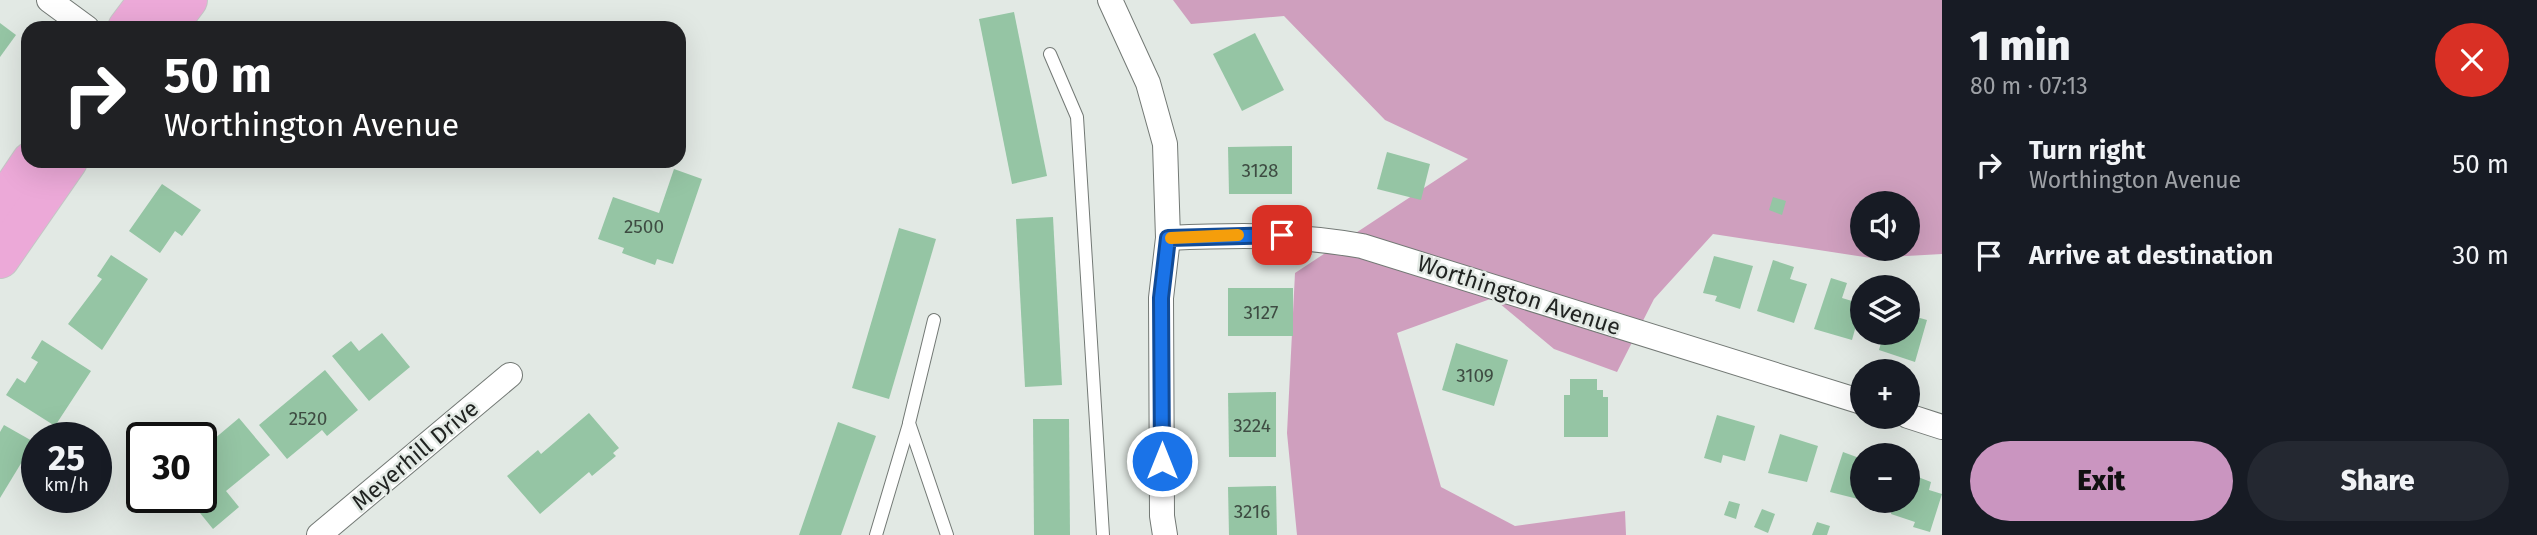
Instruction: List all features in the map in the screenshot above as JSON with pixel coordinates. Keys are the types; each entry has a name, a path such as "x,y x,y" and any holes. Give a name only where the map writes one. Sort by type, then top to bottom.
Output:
{"main road":[{"path":"132,21 148,0"},
{"path":"172,21 188,0"},
{"path":"0,207 26,168"},
{"path":"0,259 63,168"}],"street":[{"path":"49,0 78,21"},
{"path":"1110,0 1148,83 1165,144 1168,238 1161,298 1162,516 1165,535"},
{"name":"Worthington Avenue","path":"1168,238 1255,234 1309,237 1363,246 1850,398"},
{"name":"Meyerhill Drive","path":"319,535 510,375"},
{"path":"1920,420 1942,427"}],"lane":[{"path":"1049,54 1077,117 1103,535"},
{"path":"876,535 909,423 934,320"},
{"path":"909,423 947,535"}],"shaded area":[{"path":"1173,0 1942,0 1942,254 1920,255 1920,191 1850,191 1850,255 1713,234 1654,299 1617,372 1554,349 1493,298 1397,333 1441,487 1515,526 1625,511 1626,535 1297,535 1287,433 1295,273 1468,159 1385,120 1284,16 1191,24"}],"building":[{"path":"1014,12 1047,176 1012,184 979,19"},
{"path":"0,23 16,35 0,57"},
{"path":"1255,33 1284,90 1242,111 1213,54"},
{"path":"1292,146 1292,194 1229,194 1228,147"},
{"path":"1387,152 1430,164 1421,200 1377,189"},
{"path":"674,169 702,179 673,264 657,259 655,265 622,253 624,248 598,239 613,197 659,213"},
{"path":"162,184 201,210 182,236 175,231 160,253 129,231"},
{"path":"1773,197 1786,201 1782,215 1769,210"},
{"path":"1053,217 1062,385 1025,387 1016,219"},
{"path":"899,228 936,239 889,399 852,388"},
{"path":"111,255 148,279 102,350 68,324 102,279 97,276"},
{"path":"1714,256 1753,266 1740,309 1715,301 1717,296 1703,293"},
{"path":"1773,260 1794,267 1790,279 1807,284 1794,323 1757,311"},
{"path":"1831,278 1847,283 1842,298 1850,300 1850,339 1814,329"},
{"path":"1228,288 1293,288 1293,336 1228,336"},
{"path":"1920,318 1927,320 1920,344"},
{"path":"382,333 410,367 369,401 332,356 351,341 359,351"},
{"path":"42,340 91,371 58,422 49,422 6,395 17,378 25,383 38,362 31,358"},
{"path":"1456,343 1508,360 1494,406 1442,390"},
{"path":"1880,345 1920,345 1916,359 1906,359 1879,350"},
{"path":"325,370 358,410 327,436 322,430 287,459 259,425"},
{"path":"1570,379 1597,379 1597,390 1603,390 1603,397 1608,397 1608,437 1564,437 1564,395 1570,395"},
{"path":"1276,392 1276,457 1229,457 1228,393"},
{"path":"589,413 619,448 613,453 616,456 592,476 589,472 540,514 507,476 538,450 541,454"},
{"path":"1717,415 1755,426 1745,461 1723,455 1721,463 1704,458"},
{"path":"239,418 270,455 226,491 239,507 213,529 200,513 217,513 217,437"},
{"path":"1033,419 1069,419 1070,535 1034,535"},
{"path":"838,422 876,436 841,535 799,535"},
{"path":"4,425 21,435 21,463 0,498 0,432"},
{"path":"1780,434 1818,446 1807,482 1768,473"},
{"path":"1843,452 1850,455 1850,497 1830,492"},
{"path":"1920,478 1931,482 1929,490 1942,494 1930,532 1913,527 1915,522 1891,514 1920,513"},
{"path":"1276,486 1277,535 1229,535 1228,487"},
{"path":"1729,501 1740,504 1736,519 1724,515"},
{"path":"1762,509 1775,514 1768,533 1754,527"},
{"path":"1817,522 1830,526 1827,535 1812,535"}],"slow traffic":[{"path":"1171,238 1238,235"}],"route":[{"path":"1162,461 1161,298 1168,238 1282,235"}]}
